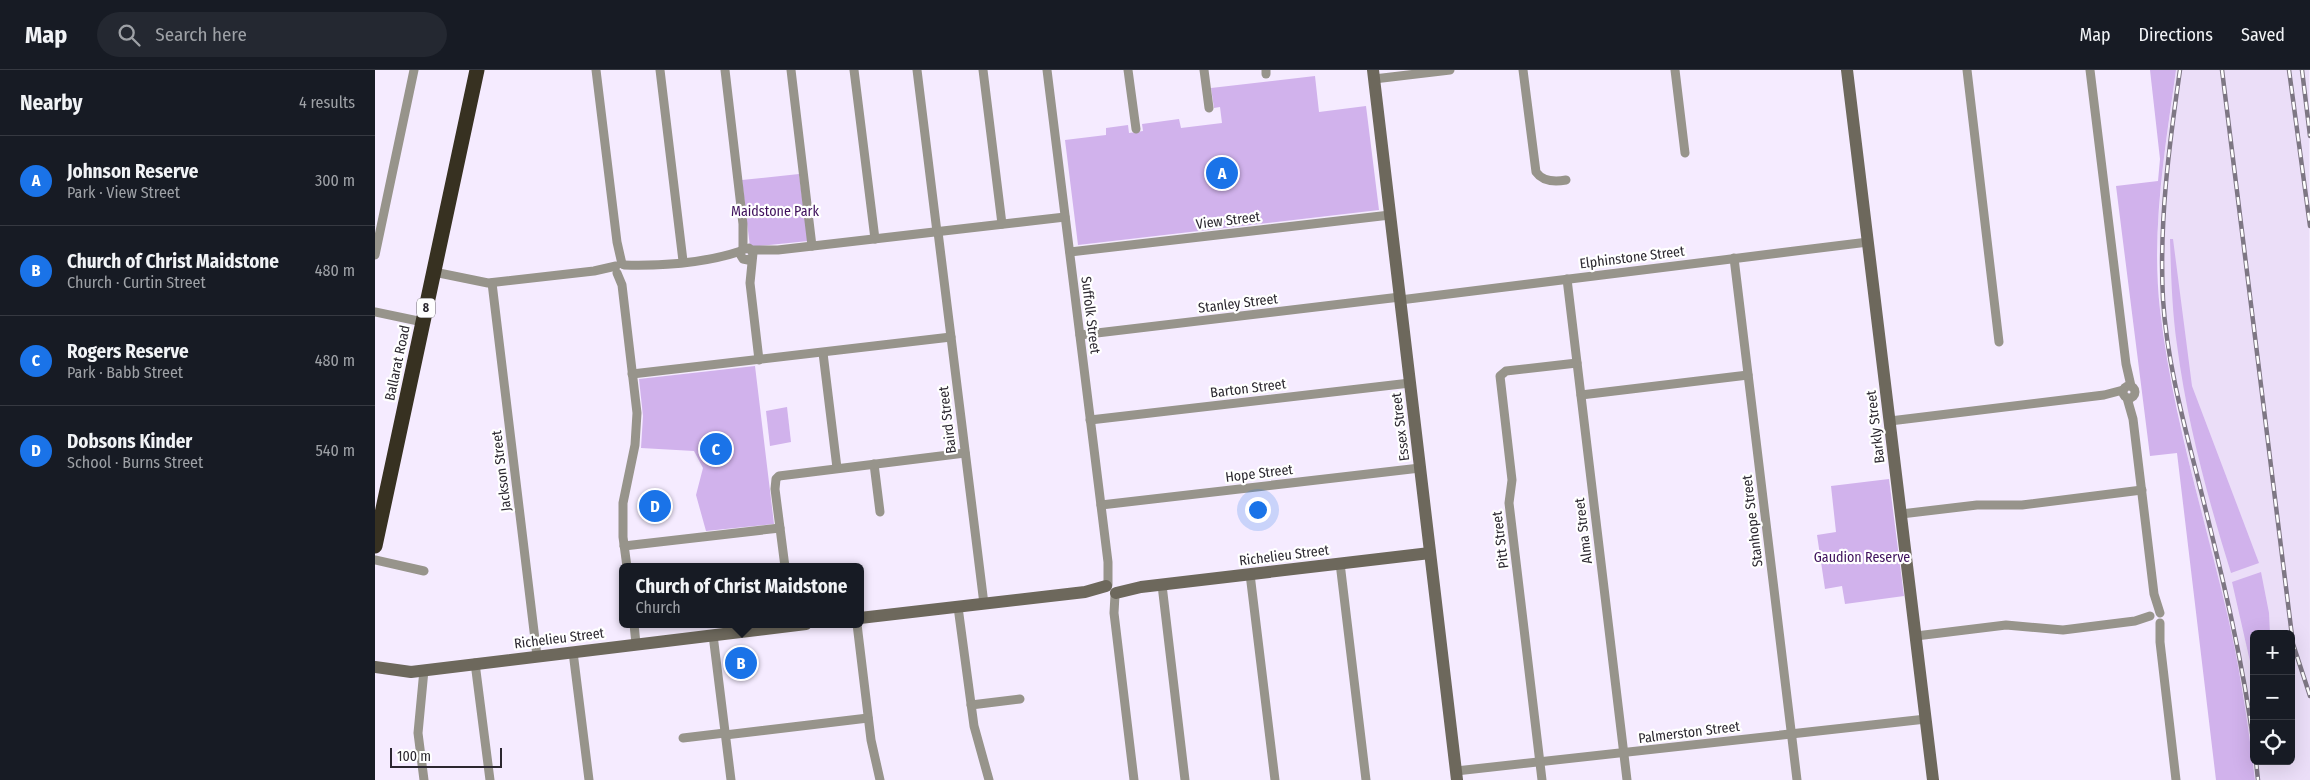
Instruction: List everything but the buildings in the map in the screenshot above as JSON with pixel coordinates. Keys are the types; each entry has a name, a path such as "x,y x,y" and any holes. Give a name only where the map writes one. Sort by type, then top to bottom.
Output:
{"highway":[{"name":"Ballarat Road","path":"375,546 379,509 423,322 477,70"}],"street":[{"path":"375,254 414,70"},
{"path":"596,70 637,413 636,435 623,503 626,563"},
{"path":"660,70 683,261"},
{"path":"725,70 759,360"},
{"path":"791,70 812,246"},
{"path":"854,70 875,239"},
{"name":"Baird Street","path":"917,70 984,604"},
{"path":"983,70 1001,224"},
{"name":"Suffolk Street","path":"1047,70 1134,780"},
{"path":"1128,70 1136,129"},
{"path":"1204,70 1209,108"},
{"path":"1373,75 1450,70"},
{"path":"1523,70 1536,172 1540,177 1553,182 1566,180"},
{"path":"1675,70 1685,153"},
{"name":"Barkly Street","path":"1847,70 1933,780"},
{"path":"1967,70 1999,342"},
{"path":"2090,70 2126,364 2127,392 2133,419 2143,490 2155,619 2160,642 2176,780"},
{"name":"Essex Street","path":"1373,75 1456,776"},
{"name":"View Street","path":"1070,252 1390,215"},
{"path":"434,272 492,283 1065,217"},
{"name":"Elphinstone Street","path":"1400,299 1868,242"},
{"name":"Stanhope Street","path":"1734,258 1797,780"},
{"name":"Alma Street","path":"1567,279 1627,780"},
{"name":"Jackson Street","path":"492,283 537,656"},
{"name":"Stanley Street","path":"1080,335 1400,299"},
{"path":"375,312 423,322"},
{"path":"632,374 951,338"},
{"path":"823,353 837,468"},
{"name":"Pitt Street","path":"1542,780 1509,503 1512,480 1501,376 1506,371 1577,362"},
{"path":"1581,395 1748,375"},
{"name":"Barton Street","path":"1090,420 1409,383"},
{"path":"1890,421 2127,392"},
{"path":"784,563 775,489 776,479 781,475 965,453"},
{"path":"873,464 880,512"},
{"name":"Hope Street","path":"1101,505 1420,468"},
{"path":"1901,514 1977,505 2022,505 2143,490"},
{"path":"624,546 780,528"},
{"name":"Richelieu Street","path":"864,618 1430,553"},
{"path":"375,560 424,571"},
{"path":"1340,563 1366,780"},
{"path":"1250,574 1275,780"},
{"path":"1162,585 1185,780"},
{"path":"958,607 977,743 989,780"},
{"path":"1916,636 2006,625 2063,630 2155,619"},
{"path":"634,628 636,644"},
{"name":"Richelieu Street","path":"375,667 404,672 768,628"},
{"path":"858,628 869,718 880,780"},
{"path":"713,635 731,780"},
{"path":"573,652 589,780"},
{"path":"475,663 489,780"},
{"path":"424,670 418,733 424,780"},
{"path":"971,705 1020,699"},
{"path":"683,738 869,718"},
{"name":"Palmerston Street","path":"1456,776 1540,762 1926,719"}],"shaded area":[{"path":"2176,70 2309,70 2310,780 2255,780 2253,765 2295,765 2295,630 2250,630 2250,744 2242,686 2227,615 2188,458 2170,371 2160,309 2158,225 2163,164"}],"green space":[{"path":"2150,70 2176,70 2158,220 2157,250 2160,310 2165,348 2180,425 2236,654 2250,745 2250,765 2253,765 2255,780 2216,780 2177,453 2150,456 2116,186 2158,181 2160,159"},
{"path":"1315,76 1319,112 1366,106 1379,210 1078,245 1065,140 1106,135 1106,128 1128,125 1129,133 1143,131 1142,124 1179,119 1181,128 1222,123 1220,107 1214,108 1211,88"},
{"name":"Maidstone Park","path":"799,174 808,241 750,247 742,180"},
{"path":"2170,239 2173,239 2192,386 2259,563 2231,573 2206,489 2186,403 2174,319"},
{"path":"755,366 774,524 706,531 696,495 703,468 694,451 641,448 643,416 639,379"},
{"path":"787,407 791,442 770,446 766,411"},
{"name":"Gaudion Reserve","path":"1889,479 1904,596 1845,604 1842,586 1825,589 1817,535 1836,532 1831,486"},
{"path":"2261,572 2269,613 2270,630 2250,630 2250,661 2232,582"}],"railway":[{"path":"2180,70 2169,156 2162,241 2165,324 2178,398 2232,620 2250,721"},
{"path":"2222,70 2293,644 2310,696"},
{"path":"2289,70 2310,226"},
{"path":"2302,70 2310,136"},
{"path":"2256,765 2258,780"}],"place":[{"name":"Johnson Reserve","path":"1222,173"},
{"name":"Rogers Reserve","path":"716,449"},
{"name":"Dobsons Kinder","path":"655,506"},
{"name":"Church of Christ Maidstone","path":"741,663"}]}
